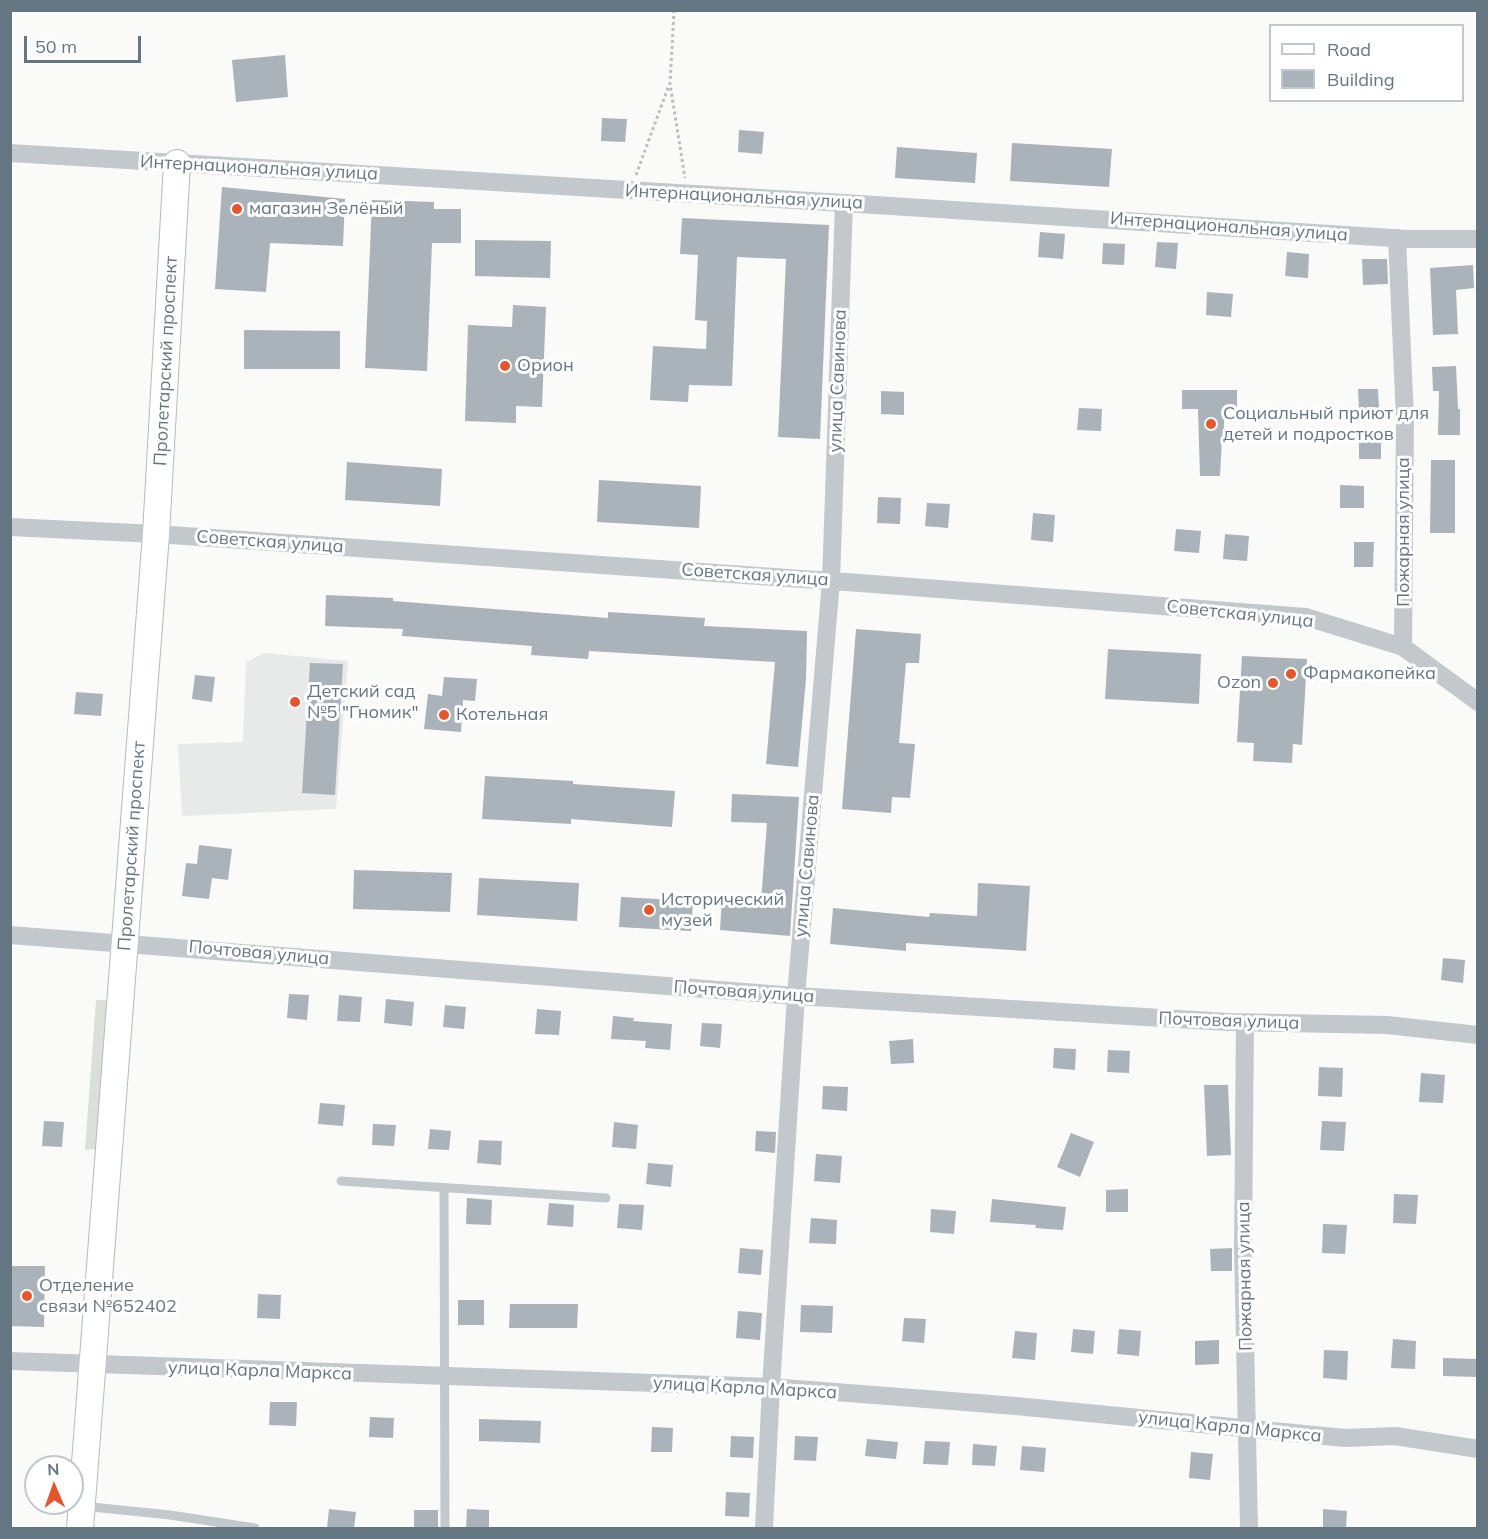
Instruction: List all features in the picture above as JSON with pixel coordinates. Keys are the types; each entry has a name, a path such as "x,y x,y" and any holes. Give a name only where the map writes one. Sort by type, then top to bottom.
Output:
{"street":[{"name":"Интернациональная улица","path":"10,153 1397,238 1478,239"},
{"name":"Пролетарский проспект","path":"81,1517 156,534 177,163"},
{"name":"улица Савинова","path":"764,1528 796,996 831,581 843,203"},
{"name":"Пожарная улица","path":"1397,238 1405,419 1404,647"},
{"name":"Советская улица","path":"10,527 156,534 1306,617 1404,647 1478,702"},
{"name":"Почтовая улица","path":"10,935 796,996 1245,1023 1387,1025 1478,1035"},
{"name":"Пожарная улица","path":"1245,1023 1243,1247 1249,1528"},
{"name":"улица Карла Маркса","path":"10,1361 771,1387 1016,1406 1345,1438 1395,1436 1478,1449"}],"lane":[{"path":"341,1181 606,1198"},
{"path":"444,1188 445,1528"},
{"path":"81,1517 170,1515 255,1528"}],"path":[{"path":"674,10 670,84 687,193"},
{"path":"631,190 670,84"}],"shaded area":[{"name":"Детский сад №5 \"Гномик\"","path":"265,653 348,661 336,809 182,816 178,744 243,742 246,662"},
{"path":"96,1000 108,1000 98,1149 85,1150"}],"building":[{"path":"285,55 288,97 236,102 232,60"},
{"path":"602,118 627,119 625,142 601,141"},
{"path":"739,130 764,132 762,154 738,152"},
{"path":"1012,143 1112,149 1109,187 1010,181"},
{"path":"897,147 977,153 975,183 895,178"},
{"path":"222,187 345,199 343,246 270,243 266,292 215,289"},
{"path":"372,200 434,202 434,209 461,209 461,243 432,243 427,371 365,368"},
{"path":"682,218 829,225 820,439 778,437 786,259 737,257 732,386 689,385 688,402 650,400 653,346 706,349 707,321 695,320 698,255 680,254"},
{"path":"1040,232 1065,234 1063,259 1038,257"},
{"path":"475,240 551,241 550,278 475,276"},
{"path":"1157,242 1178,243 1176,269 1155,267"},
{"path":"1103,243 1125,244 1124,265 1102,264"},
{"path":"1287,252 1309,254 1308,278 1285,276"},
{"path":"1362,259 1387,259 1388,284 1363,285"},
{"path":"1473,265 1474,288 1456,290 1458,334 1433,335 1430,268"},
{"path":"1207,292 1233,294 1231,317 1206,315"},
{"name":"Орион","path":"513,305 546,307 542,407 516,406 516,423 465,421 468,325 512,327"},
{"path":"244,330 340,331 340,369 244,369"},
{"path":"1456,366 1460,435 1438,435 1439,391 1433,391 1432,367"},
{"path":"1358,389 1378,389 1379,409 1359,410"},
{"name":"Социальный приют для детей и подростков","path":"1182,390 1237,390 1237,410 1224,410 1220,476 1200,476 1198,409 1182,409"},
{"path":"881,391 904,392 904,415 881,414"},
{"path":"1079,408 1102,409 1101,431 1077,430"},
{"path":"1359,436 1381,436 1381,459 1359,459"},
{"path":"1431,460 1455,460 1455,533 1430,533"},
{"path":"347,462 442,469 440,506 345,500"},
{"path":"599,480 701,486 699,528 597,522"},
{"path":"1340,485 1364,486 1364,508 1340,508"},
{"path":"878,497 901,498 900,524 877,523"},
{"path":"927,503 950,504 948,528 925,526"},
{"path":"1033,513 1055,515 1053,542 1031,540"},
{"path":"1176,529 1201,531 1199,553 1174,551"},
{"path":"1225,534 1249,536 1247,561 1223,559"},
{"path":"1354,542 1374,542 1373,567 1354,567"},
{"path":"326,595 393,598 393,601 608,618 608,612 705,618 704,626 807,631 806,679 798,767 766,764 775,662 589,651 588,659 531,655 532,646 402,636 403,629 325,626"},
{"path":"856,629 921,634 919,663 906,663 899,743 915,744 910,798 892,797 891,813 842,809"},
{"path":"1108,649 1201,654 1199,704 1105,699"},
{"path":"1242,656 1307,659 1302,745 1293,744 1292,763 1253,761 1254,743 1237,742"},
{"path":"310,663 343,664 335,795 302,793"},
{"path":"195,675 215,677 212,702 192,699"},
{"name":"Котельная","path":"444,677 477,679 475,701 463,700 461,732 424,729 428,694 442,696"},
{"path":"76,692 103,694 101,716 74,714"},
{"path":"485,776 573,781 573,784 675,791 672,827 571,819 571,824 482,819"},
{"path":"732,794 799,797 790,936 720,930 722,898 761,901 767,823 731,822"},
{"path":"199,845 232,849 228,880 212,878 209,899 182,896 186,863 197,864"},
{"path":"354,870 452,873 450,912 353,909"},
{"path":"479,878 579,883 577,921 477,915"},
{"path":"978,883 1030,886 1026,951 906,943 906,951 830,944 833,908 929,917 930,913 977,916"},
{"path":"621,897 693,901 691,931 619,927"},
{"path":"1443,958 1465,960 1463,983 1441,980"},
{"path":"289,994 309,995 307,1020 287,1018"},
{"path":"339,995 362,997 360,1022 337,1021"},
{"path":"386,999 414,1002 412,1026 384,1023"},
{"path":"445,1005 466,1007 464,1029 443,1027"},
{"path":"537,1009 561,1011 559,1035 535,1034"},
{"path":"613,1016 634,1018 633,1021 672,1024 670,1050 645,1048 646,1041 611,1039"},
{"path":"702,1023 722,1024 720,1048 700,1046"},
{"path":"913,1039 914,1063 891,1064 889,1041"},
{"path":"1054,1048 1076,1049 1075,1070 1053,1068"},
{"path":"1108,1050 1130,1051 1129,1073 1107,1072"},
{"path":"1319,1067 1343,1068 1342,1097 1318,1096"},
{"path":"1421,1073 1445,1075 1443,1103 1419,1102"},
{"path":"1204,1085 1228,1085 1231,1155 1207,1156"},
{"path":"823,1086 848,1087 847,1111 822,1109"},
{"path":"320,1103 345,1105 343,1126 318,1124"},
{"path":"44,1121 64,1122 62,1147 42,1146"},
{"path":"1322,1121 1346,1122 1344,1151 1320,1150"},
{"path":"614,1122 638,1125 636,1149 612,1147"},
{"path":"373,1124 396,1125 394,1146 372,1145"},
{"path":"430,1129 451,1131 449,1150 428,1149"},
{"path":"756,1131 776,1132 775,1153 755,1151"},
{"path":"1071,1133 1094,1142 1080,1177 1057,1167"},
{"path":"479,1140 502,1141 501,1165 477,1163"},
{"path":"816,1154 842,1156 840,1183 814,1181"},
{"path":"648,1163 673,1165 671,1187 646,1184"},
{"path":"1128,1189 1128,1212 1106,1212 1106,1190"},
{"path":"1394,1194 1418,1195 1416,1224 1393,1223"},
{"path":"467,1198 492,1200 491,1225 466,1224"},
{"path":"992,1199 1066,1207 1063,1230 1035,1228 1036,1225 990,1222"},
{"path":"549,1203 574,1205 573,1227 547,1225"},
{"path":"619,1204 644,1205 642,1230 617,1228"},
{"path":"931,1209 956,1211 954,1234 930,1232"},
{"path":"811,1218 837,1220 836,1244 809,1243"},
{"path":"1323,1224 1347,1225 1345,1254 1322,1253"},
{"path":"740,1248 763,1250 761,1275 738,1273"},
{"path":"1232,1248 1232,1271 1211,1271 1210,1249"},
{"name":"Отделение связи №652402","path":"10,1266 45,1266 44,1327 10,1326"},
{"path":"258,1294 281,1295 280,1319 257,1318"},
{"path":"458,1300 484,1300 484,1325 458,1325"},
{"path":"510,1304 578,1304 577,1328 509,1328"},
{"path":"801,1305 833,1306 832,1333 800,1332"},
{"path":"738,1311 762,1313 760,1340 736,1338"},
{"path":"904,1318 926,1319 924,1343 902,1341"},
{"path":"1073,1329 1095,1331 1093,1354 1071,1352"},
{"path":"1119,1329 1141,1331 1139,1356 1117,1354"},
{"path":"1015,1331 1037,1333 1035,1360 1012,1358"},
{"path":"1393,1339 1416,1341 1415,1369 1391,1368"},
{"path":"1219,1340 1219,1364 1195,1365 1195,1341"},
{"path":"1324,1350 1348,1351 1347,1380 1323,1378"},
{"path":"1443,1358 1478,1359 1478,1377 1443,1376"},
{"path":"270,1402 297,1402 296,1426 269,1425"},
{"path":"370,1417 394,1418 393,1438 369,1437"},
{"path":"479,1419 541,1421 540,1443 479,1441"},
{"path":"652,1427 673,1428 672,1452 651,1452"},
{"path":"731,1436 754,1437 753,1458 730,1457"},
{"path":"795,1436 818,1437 816,1461 794,1460"},
{"path":"867,1439 898,1442 896,1459 865,1456"},
{"path":"925,1441 950,1442 948,1465 923,1464"},
{"path":"973,1444 997,1446 995,1466 972,1465"},
{"path":"1022,1446 1046,1448 1044,1472 1020,1470"},
{"path":"1191,1452 1213,1454 1210,1480 1189,1478"},
{"path":"726,1492 750,1493 749,1517 725,1516"},
{"path":"329,1509 356,1512 354,1528 327,1528"},
{"path":"467,1509 489,1510 489,1528 466,1528"},
{"path":"1323,1509 1347,1511 1346,1528 1323,1528"},
{"path":"414,1510 438,1510 438,1528 414,1528"}],"place":[{"name":"магазин Зелёный","path":"237,209"},
{"name":"Орион","path":"505,366"},
{"name":"Социальный приют для детей и подростков","path":"1211,424"},
{"name":"Фармакопейка","path":"1291,674"},
{"name":"Ozon","path":"1273,683"},
{"name":"Детский сад №5 \"Гномик\"","path":"295,702"},
{"name":"Котельная","path":"444,715"},
{"name":"Исторический музей","path":"649,910"},
{"name":"Отделение связи №652402","path":"27,1296"}]}
